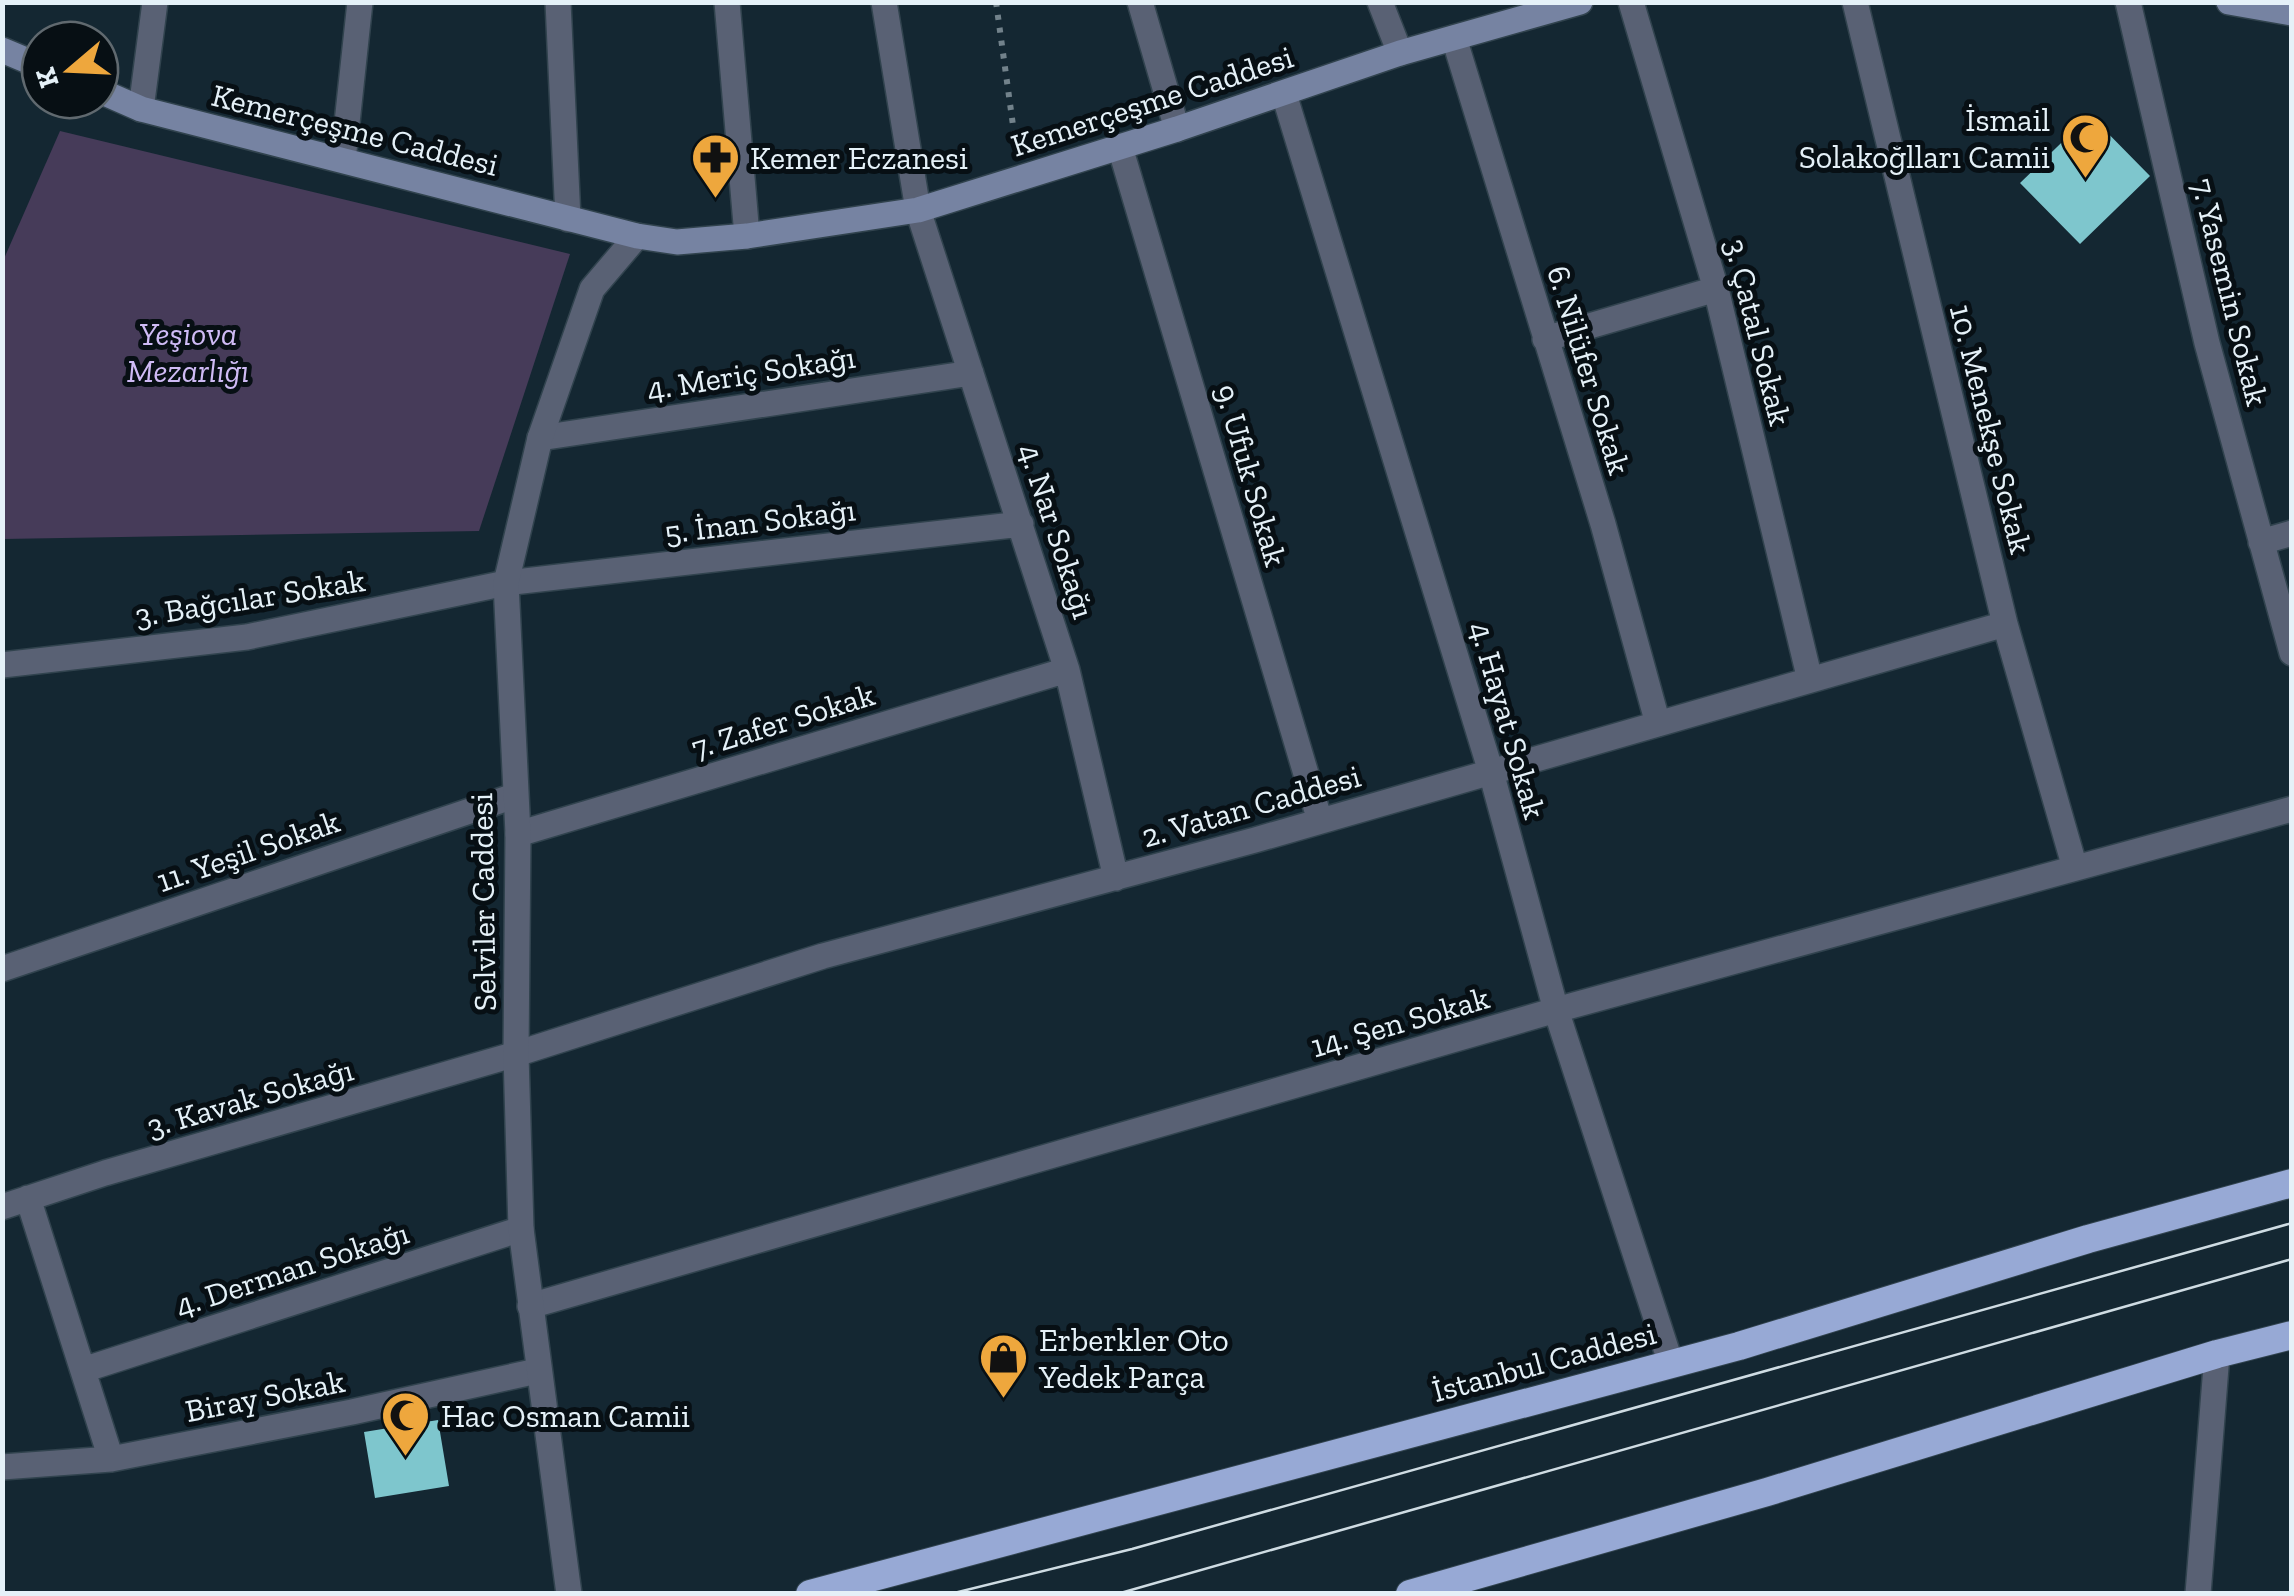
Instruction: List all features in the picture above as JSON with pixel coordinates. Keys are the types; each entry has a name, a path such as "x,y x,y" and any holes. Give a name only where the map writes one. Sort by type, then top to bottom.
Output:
{"highway":[{"name":"İstanbul Caddesi","path":"810,1594 1672,1364 2292,1182"},
{"path":"1410,1594 2292,1335"}],"main road":[{"name":"Kemerçeşme Caddesi","path":"120,100 141,109 637,236 676,242 747,236 918,210 1177,129 1400,53 1580,2"},
{"path":"2229,2 2292,12"}],"street":[{"path":"141,109 156,2"},
{"path":"343,160 360,2"},
{"path":"558,2 568,218"},
{"path":"727,2 747,236"},
{"name":"4. Nar Sokağı","path":"884,2 918,210 1067,670 1116,878"},
{"path":"1140,2 1177,129"},
{"path":"1380,2 1400,53"},
{"name":"3. Çatal Sokak","path":"1631,2 1716,289 1810,680"},
{"name":"10. Menekşe Sokak","path":"1854,2 2005,624 2075,868"},
{"name":"7. Yasemin Sokak","path":"2128,2 2207,342 2292,653"},
{"name":"6. Nilüfer Sokak","path":"1454,38 1604,524 1658,724"},
{"name":"4. Hayat Sokak","path":"1284,94 1490,772 1556,1010 1672,1364"},
{"name":"9. Ufuk Sokak","path":"1120,147 1320,821"},
{"name":"Selviler Caddesi","path":"569,1594 521,1229 516,1054 518,834 506,584 540,438 592,289 637,236"},
{"path":"1545,340 1716,289"},
{"name":"4. Meriç Sokağı","path":"540,438 971,373"},
{"name":"5. İnan Sokağı","path":"506,584 1021,524"},
{"path":"2261,542 2292,533"},
{"name":"3. Bağcılar Sokak","path":"2,666 247,637 506,584"},
{"name":"2. Vatan Caddesi","path":"516,1054 822,956 1320,821 2005,624"},
{"name":"7. Zafer Sokak","path":"518,834 1067,670"},
{"name":"11. Yeşil Sokak","path":"2,969 514,796"},
{"name":"14. Şen Sokak","path":"530,1306 1556,1010 2292,808"},
{"name":"3. Kavak Sokağı","path":"2,1207 105,1173 516,1054"},
{"path":"28,1198 110,1460"},
{"name":"4. Derman Sokağı","path":"83,1370 521,1229"},
{"path":"2198,1594 2218,1354"},
{"name":"Biray Sokak","path":"2,1467 110,1460 538,1371"}],"path":[{"path":"996,2 1020,178"}],"green space":[{"name":"Yeşiova Mezarlığı","path":"60,131 570,254 479,531 3,539 3,261"}],"building":[{"name":"İsmail Solakoğlları Camii","path":"2090,115 2150,176 2080,244 2020,183"},
{"name":"Hac Osman Camii","path":"438,1420 449,1486 375,1498 364,1432"}],"tram line":[{"path":"950,1594 1132,1549 2292,1223"},
{"path":"1117,1594 2292,1259"}],"place":[{"name":"İsmail Solakoğlları Camii","path":"2085,180"},
{"name":"Kemer Eczanesi","path":"715,200"},
{"name":"Erberkler Oto Yedek Parça","path":"1004,1400"},
{"name":"Hac Osman Camii","path":"406,1458"}]}
